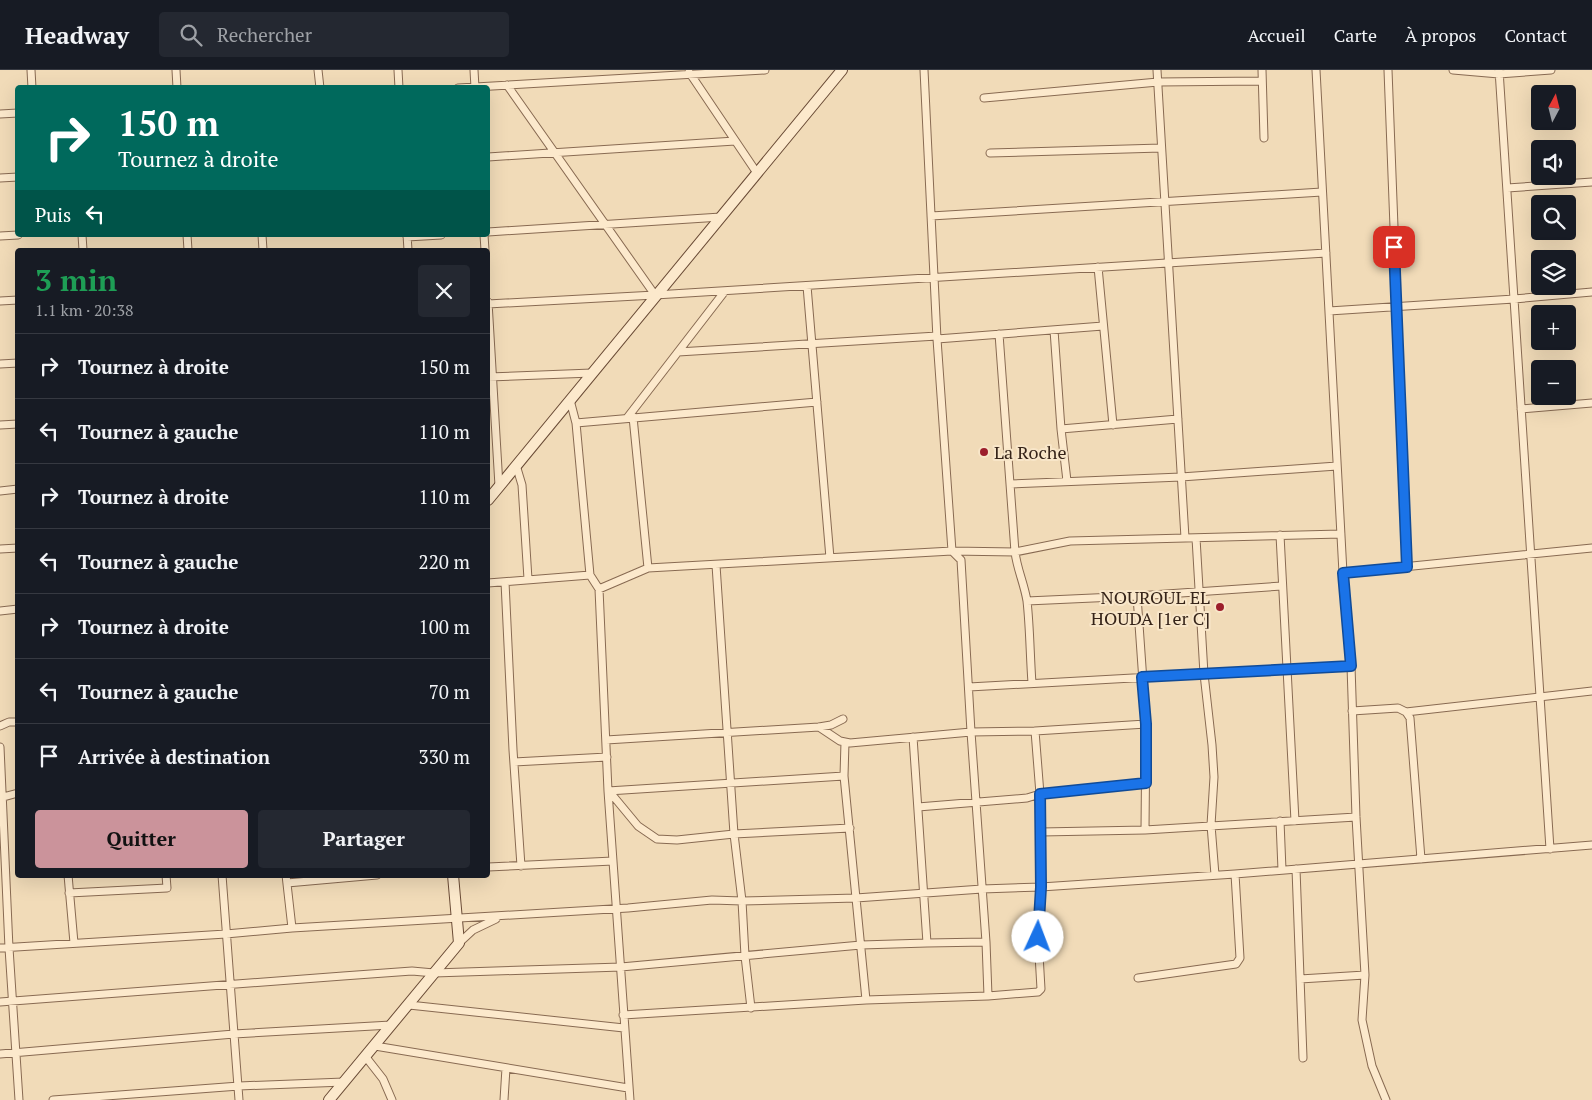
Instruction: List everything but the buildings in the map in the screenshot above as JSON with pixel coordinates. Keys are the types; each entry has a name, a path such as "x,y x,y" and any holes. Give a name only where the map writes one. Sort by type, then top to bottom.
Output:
{"street":[{"path":"31,70 32,85"},
{"path":"176,70 178,85"},
{"path":"318,70 320,85"},
{"path":"398,70 399,85"},
{"path":"474,70 475,85"},
{"path":"490,86 688,72 765,70"},
{"path":"490,497 842,70"},
{"path":"924,70 937,338 952,551 961,560 988,996"},
{"path":"1157,70 1185,538"},
{"path":"1262,70 1264,138"},
{"path":"1316,70 1343,573 1351,666 1356,817 1365,976 1362,1020 1372,1066 1386,1100"},
{"path":"1388,70 1407,567"},
{"path":"1453,70 1499,72 1550,70"},
{"path":"688,72 757,173"},
{"path":"1499,72 1550,850"},
{"path":"984,98 1158,82 1262,81"},
{"path":"508,85 655,295"},
{"path":"0,114 15,113"},
{"path":"490,157 735,141"},
{"path":"990,153 1161,148"},
{"path":"0,178 15,177"},
{"path":"1507,188 1592,182"},
{"path":"931,216 1322,192"},
{"path":"490,232 720,217"},
{"path":"0,236 15,235"},
{"path":"490,304 1326,253"},
{"path":"1098,267 1113,424"},
{"path":"807,286 830,558"},
{"path":"648,568 630,417 725,291"},
{"path":"1329,311 1592,292"},
{"path":"0,301 15,300"},
{"path":"678,352 937,338 1103,326"},
{"path":"1054,330 1061,429 1067,481"},
{"path":"999,334 1014,552 1027,601 1032,683"},
{"path":"0,364 15,362"},
{"path":"499,486 490,377 592,373"},
{"path":"570,400 576,423 590,575 599,589 608,791 630,1100"},
{"path":"576,423 816,402"},
{"path":"1521,409 1592,403"},
{"path":"1061,429 1178,419"},
{"path":"0,425 15,424"},
{"path":"490,449 496,448"},
{"path":"516,465 522,485 528,579"},
{"path":"1010,484 1181,477 1337,466"},
{"path":"0,491 15,490"},
{"path":"599,589 648,568 952,551 1014,552 1070,541 1341,534"},
{"path":"1280,535 1294,820"},
{"path":"1196,538 1204,674 1213,753 1214,777 1211,826 1215,875"},
{"path":"0,549 15,548"},
{"path":"1343,573 1592,548"},
{"path":"716,565 730,784 751,1008"},
{"path":"490,583 590,575"},
{"path":"505,582 521,866"},
{"path":"1027,601 1282,586"},
{"path":"1137,596 1146,724 1145,830"},
{"path":"0,611 15,610"},
{"path":"968,687 1351,666"},
{"path":"1406,712 1592,691"},
{"path":"1352,711 1398,708 1406,712 1410,718 1421,859"},
{"path":"606,740 819,727 831,725 843,719"},
{"path":"0,726 9,722 15,722"},
{"path":"819,727 840,741 850,743 971,732 1035,731 1146,724"},
{"path":"623,1015 866,1000 988,996 1038,992 1041,989 1038,937 1041,887 1041,832 1035,731"},
{"path":"913,737 926,943"},
{"path":"845,742 844,776 866,1000"},
{"path":"0,747 9,948 14,1001 19,1100"},
{"path":"514,762 607,757"},
{"path":"608,791 844,776"},
{"path":"918,807 1027,798 1040,794 1146,783"},
{"path":"608,791 638,826 656,838 677,840 734,834 850,828"},
{"path":"1,798 15,794"},
{"path":"1041,832 1145,830 1356,817"},
{"path":"1280,821 1282,870"},
{"path":"0,948 292,928 616,909 712,900 856,898 982,889 1041,887 1550,850 1592,845"},
{"path":"490,867 613,861"},
{"path":"1296,869 1302,1058"},
{"path":"1138,978 1236,964 1240,958 1235,874"},
{"path":"68,878 74,943"},
{"path":"69,892 167,888 166,878"},
{"path":"222,878 239,1100"},
{"path":"292,928 286,879 309,878"},
{"path":"453,878 459,942"},
{"path":"329,1100 459,942 473,930 507,915"},
{"path":"0,1002 231,983 402,972 434,973 620,967 860,946 986,942"},
{"path":"1300,979 1365,976"},
{"path":"408,1005 624,1028"},
{"path":"0,1054 234,1034 391,1025"},
{"path":"375,1046 628,1088"},
{"path":"366,1056 383,1079 392,1100"},
{"path":"504,1100 506,1068"},
{"path":"53,1100 239,1086 344,1082"}],"place":[{"name":"La Roche","path":"984,452"},
{"name":"NOUROUL EL HOUDA [1er C]","path":"1220,607"}],"route":[{"path":"1038,937 1041,887 1040,794 1146,783 1146,724 1142,677 1351,666 1343,573 1407,567 1394,247"}]}
